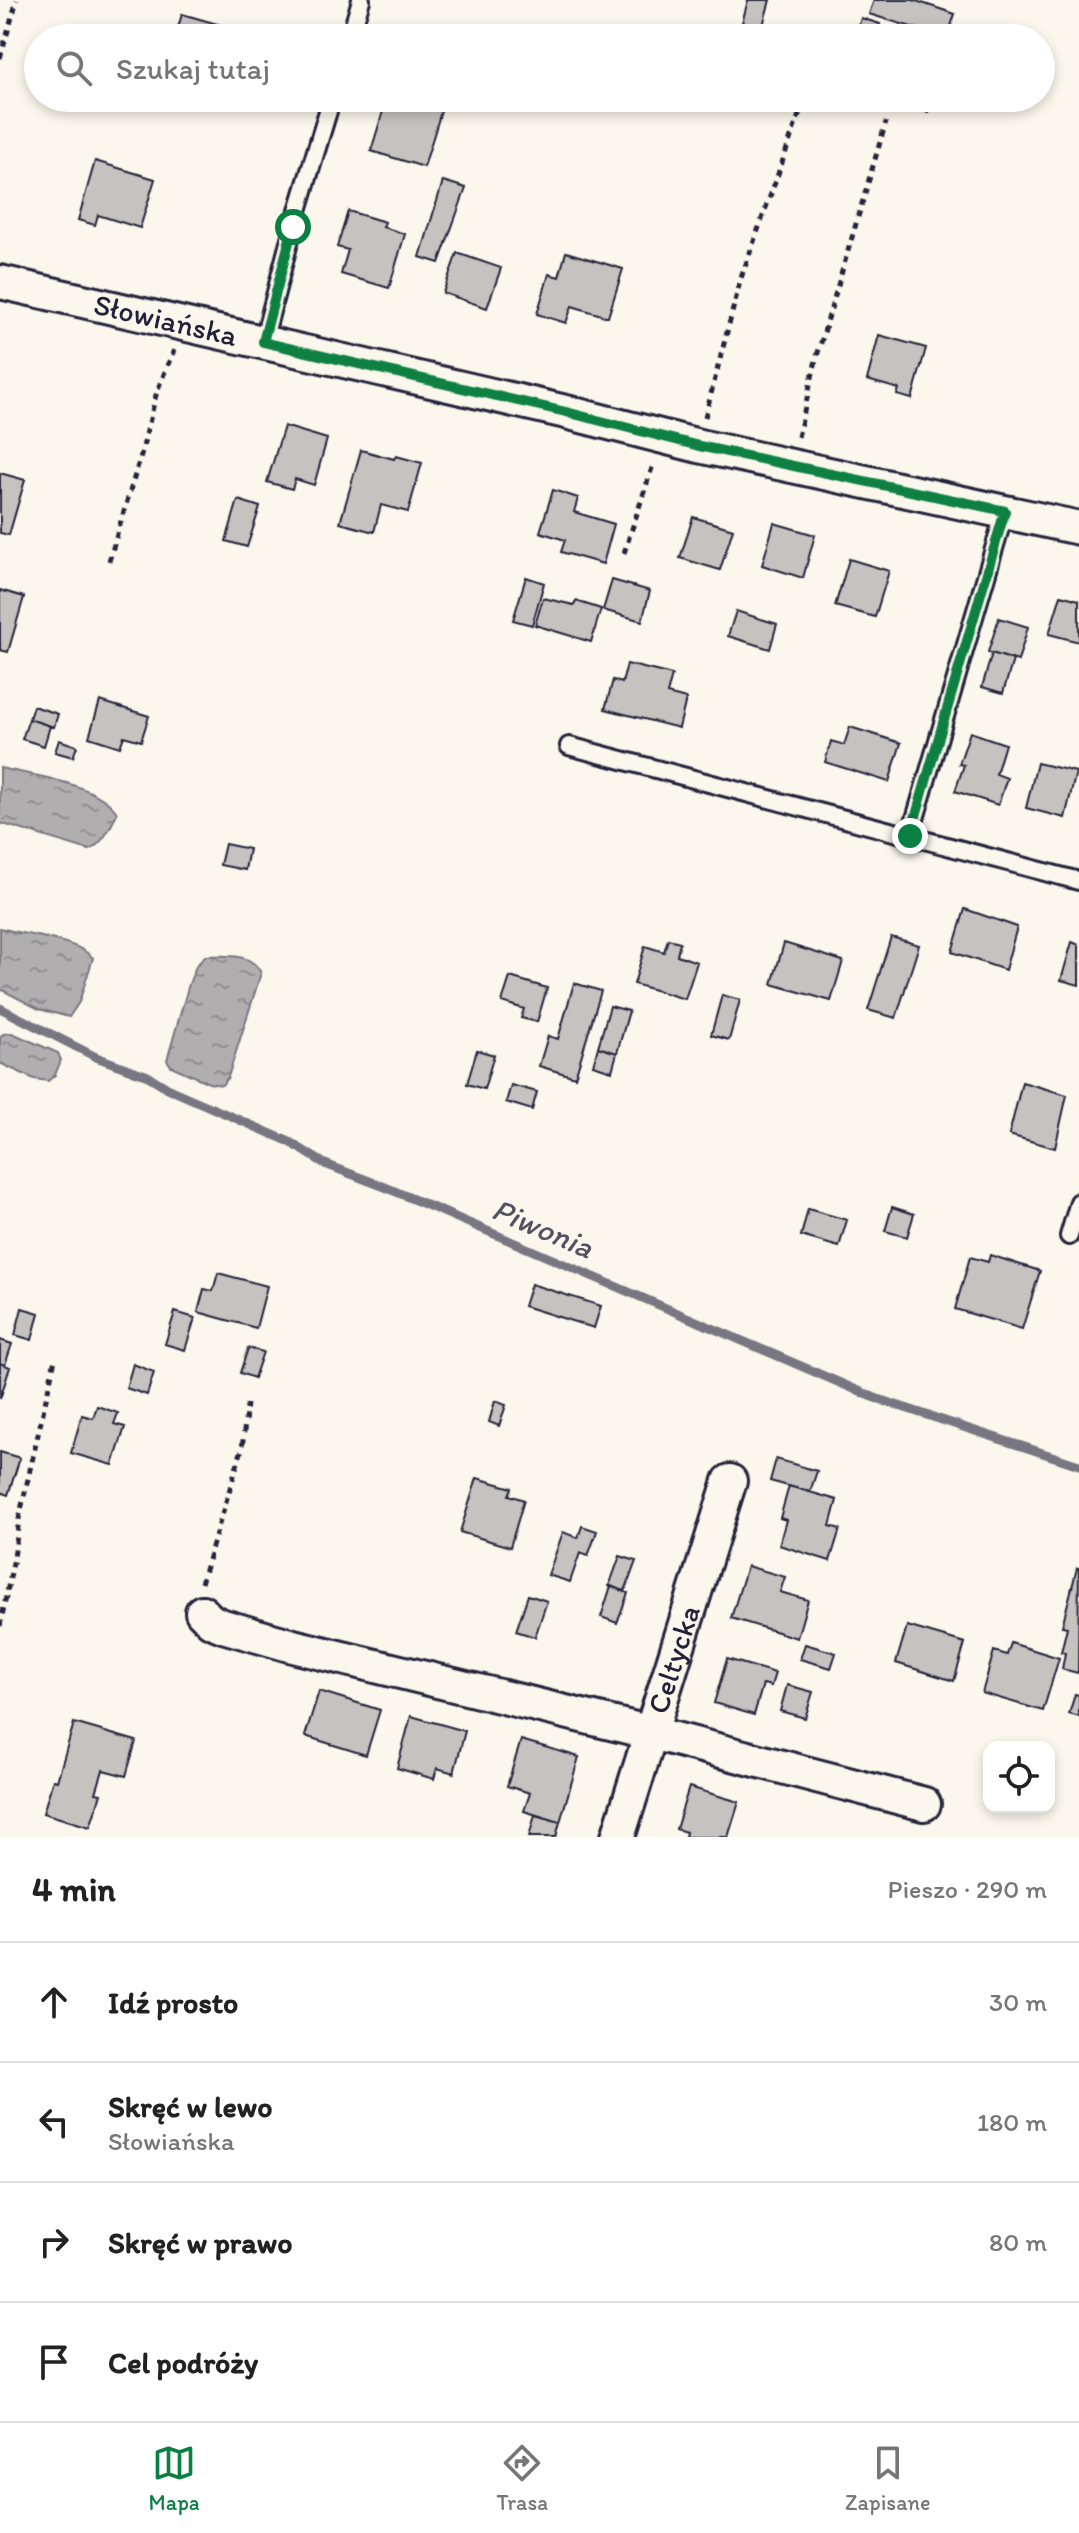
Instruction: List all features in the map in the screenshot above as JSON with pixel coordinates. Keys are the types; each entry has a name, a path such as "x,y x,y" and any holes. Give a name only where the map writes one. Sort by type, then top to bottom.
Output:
{"street":[{"name":"Słowiańska","path":"0,282 551,408 699,446 1079,528"},
{"name":"Celtycka","path":"618,1837 730,1481"},
{"path":"202,1612 211,1621 223,1626 293,1646 652,1733 924,1804"}],"lane":[{"path":"354,24 361,0"},
{"path":"263,342 328,112"},
{"path":"910,836 1005,511"},
{"path":"569,746 1079,881"},
{"path":"1069,1236 1079,1202"}],"path":[{"path":"0,58 17,0"},
{"path":"699,446 741,278 800,112"},
{"path":"792,466 817,356 886,122"},
{"path":"109,561 160,380 173,350 189,325"},
{"path":"624,553 662,436"},
{"path":"0,1626 19,1519 55,1359"},
{"path":"202,1612 200,1588 242,1449 247,1404"}],"water":[{"path":"0,768 81,788 108,803 117,813 102,839 89,850 0,823"},
{"path":"0,928 63,942 93,958 79,1002 69,1017 39,1009 0,989"},
{"path":"205,956 244,958 257,966 261,973 228,1077 222,1085 209,1083 171,1066 167,1060 189,984 196,966"},
{"path":"12,1033 58,1053 61,1060 55,1075 48,1081 34,1079 0,1063 0,1038 3,1034"}],"building":[{"path":"748,0 770,0 763,24 742,23"},
{"path":"874,0 913,0 955,14 952,24 902,24 869,14"},
{"path":"182,14 217,24 179,24"},
{"path":"861,18 880,24 859,24"},
{"path":"383,112 441,112 424,167 371,151"},
{"path":"95,161 155,179 140,228 98,215 95,225 78,220"},
{"path":"443,181 466,188 439,263 420,257"},
{"path":"348,211 385,222 383,227 405,234 389,288 341,274 348,250 337,247"},
{"path":"566,252 623,269 608,317 572,306 566,323 537,314 549,274 559,277"},
{"path":"457,253 501,268 487,308 443,293"},
{"path":"879,335 926,348 912,399 897,395 899,389 867,380"},
{"path":"284,426 327,439 314,485 295,479 292,489 267,482"},
{"path":"361,450 422,463 408,512 381,505 374,532 340,523"},
{"path":"0,473 25,480 9,535 0,533"},
{"path":"553,490 578,498 574,512 614,524 603,564 561,552 565,540 540,532"},
{"path":"238,500 260,507 247,547 226,541"},
{"path":"693,517 733,529 720,570 680,558"},
{"path":"774,523 815,535 803,578 762,565"},
{"path":"849,559 889,571 875,617 835,606"},
{"path":"526,577 544,583 532,625 513,620"},
{"path":"612,580 650,591 642,621 603,610"},
{"path":"0,590 24,597 8,652 0,650"},
{"path":"1061,595 1079,600 1079,642 1049,634"},
{"path":"543,598 574,605 576,601 601,609 591,642 535,625"},
{"path":"736,611 777,624 770,649 728,636"},
{"path":"999,618 1028,627 1018,661 988,652"},
{"path":"992,653 1013,660 1003,693 982,687"},
{"path":"627,664 672,675 667,694 686,699 679,728 605,709 613,680 622,683"},
{"path":"100,701 149,716 141,741 124,736 120,747 89,737"},
{"path":"33,706 58,714 54,727 29,719"},
{"path":"29,719 50,726 44,746 22,739"},
{"path":"850,727 901,743 889,782 825,762 831,741 844,745"},
{"path":"970,732 1005,744 996,774 1007,778 998,805 955,791 964,765 959,764"},
{"path":"59,740 77,746 73,757 55,752"},
{"path":"1037,763 1076,772 1065,818 1026,808"},
{"path":"225,844 249,849 245,870 220,865"},
{"path":"965,909 1017,927 1005,970 952,952"},
{"path":"891,937 919,945 896,1018 868,1010"},
{"path":"668,939 680,942 677,955 697,962 685,999 634,984 645,946 664,952"},
{"path":"1072,942 1079,945 1079,985 1061,980"},
{"path":"784,943 843,961 831,1001 772,984"},
{"path":"510,977 547,988 537,1022 521,1018 524,1009 502,1002"},
{"path":"574,983 601,991 575,1077 539,1066 548,1036 558,1039"},
{"path":"722,995 740,1000 729,1040 711,1035"},
{"path":"610,1006 629,1011 617,1053 598,1047"},
{"path":"598,1047 617,1053 612,1071 593,1065"},
{"path":"477,1050 494,1055 484,1089 467,1084"},
{"path":"1022,1082 1067,1095 1055,1148 1009,1135"},
{"path":"511,1085 537,1092 532,1110 506,1102"},
{"path":"892,1207 914,1214 907,1237 885,1231"},
{"path":"808,1209 847,1220 839,1247 801,1236"},
{"path":"990,1255 1040,1271 1022,1329 955,1309 970,1257 988,1262"},
{"path":"218,1273 267,1286 256,1328 198,1312 204,1289 213,1291"},
{"path":"531,1284 601,1306 594,1328 524,1306"},
{"path":"22,1308 39,1313 32,1340 15,1335"},
{"path":"175,1312 195,1318 185,1350 165,1344"},
{"path":"0,1340 12,1344 5,1365 0,1363"},
{"path":"248,1348 263,1352 254,1378 240,1373"},
{"path":"0,1363 10,1367 0,1399"},
{"path":"133,1364 154,1372 147,1395 126,1388"},
{"path":"495,1401 506,1405 499,1426 489,1422"},
{"path":"97,1406 118,1413 114,1424 125,1427 113,1465 71,1453 82,1415 93,1418"},
{"path":"0,1452 20,1458 8,1495 0,1492"},
{"path":"776,1459 817,1471 810,1492 770,1481"},
{"path":"477,1478 512,1488 509,1495 524,1500 510,1547 460,1532"},
{"path":"789,1486 837,1500 830,1526 840,1529 830,1561 779,1545 786,1520 780,1518"},
{"path":"582,1526 597,1531 588,1556 580,1553 570,1582 548,1575 563,1532 578,1538"},
{"path":"620,1556 636,1561 625,1591 609,1586"},
{"path":"747,1566 785,1577 780,1592 808,1600 797,1638 731,1618"},
{"path":"1077,1568 1078,1673 1062,1669 1065,1653 1061,1652 1067,1627 1062,1626"},
{"path":"611,1586 628,1593 617,1623 601,1617"},
{"path":"528,1595 547,1601 535,1637 516,1631"},
{"path":"907,1626 965,1643 954,1681 896,1663"},
{"path":"1011,1643 1059,1658 1043,1711 982,1693 994,1651 1007,1655"},
{"path":"805,1644 836,1653 831,1668 800,1659"},
{"path":"727,1659 775,1673 771,1686 763,1684 754,1715 714,1703"},
{"path":"787,1685 813,1692 805,1718 780,1711"},
{"path":"319,1691 380,1710 366,1755 305,1736"},
{"path":"1075,1694 1079,1695 1079,1717 1069,1714"},
{"path":"411,1716 465,1731 454,1773 437,1768 434,1779 397,1768"},
{"path":"74,1723 136,1741 126,1776 103,1770 96,1793 101,1794 90,1827 43,1813 53,1780 57,1781"},
{"path":"521,1740 579,1757 560,1822 524,1811 530,1793 507,1786"},
{"path":"689,1787 739,1802 728,1837 685,1837 686,1832 676,1829"},
{"path":"535,1815 560,1822 556,1837 529,1837"}],"waterway":[{"name":"Piwonia","path":"0,1008 96,1057 148,1076 171,1090 290,1142 325,1164 875,1398 1079,1465"}],"route":[{"path":"293,227 263,342 699,446 1005,511 910,836"}]}
